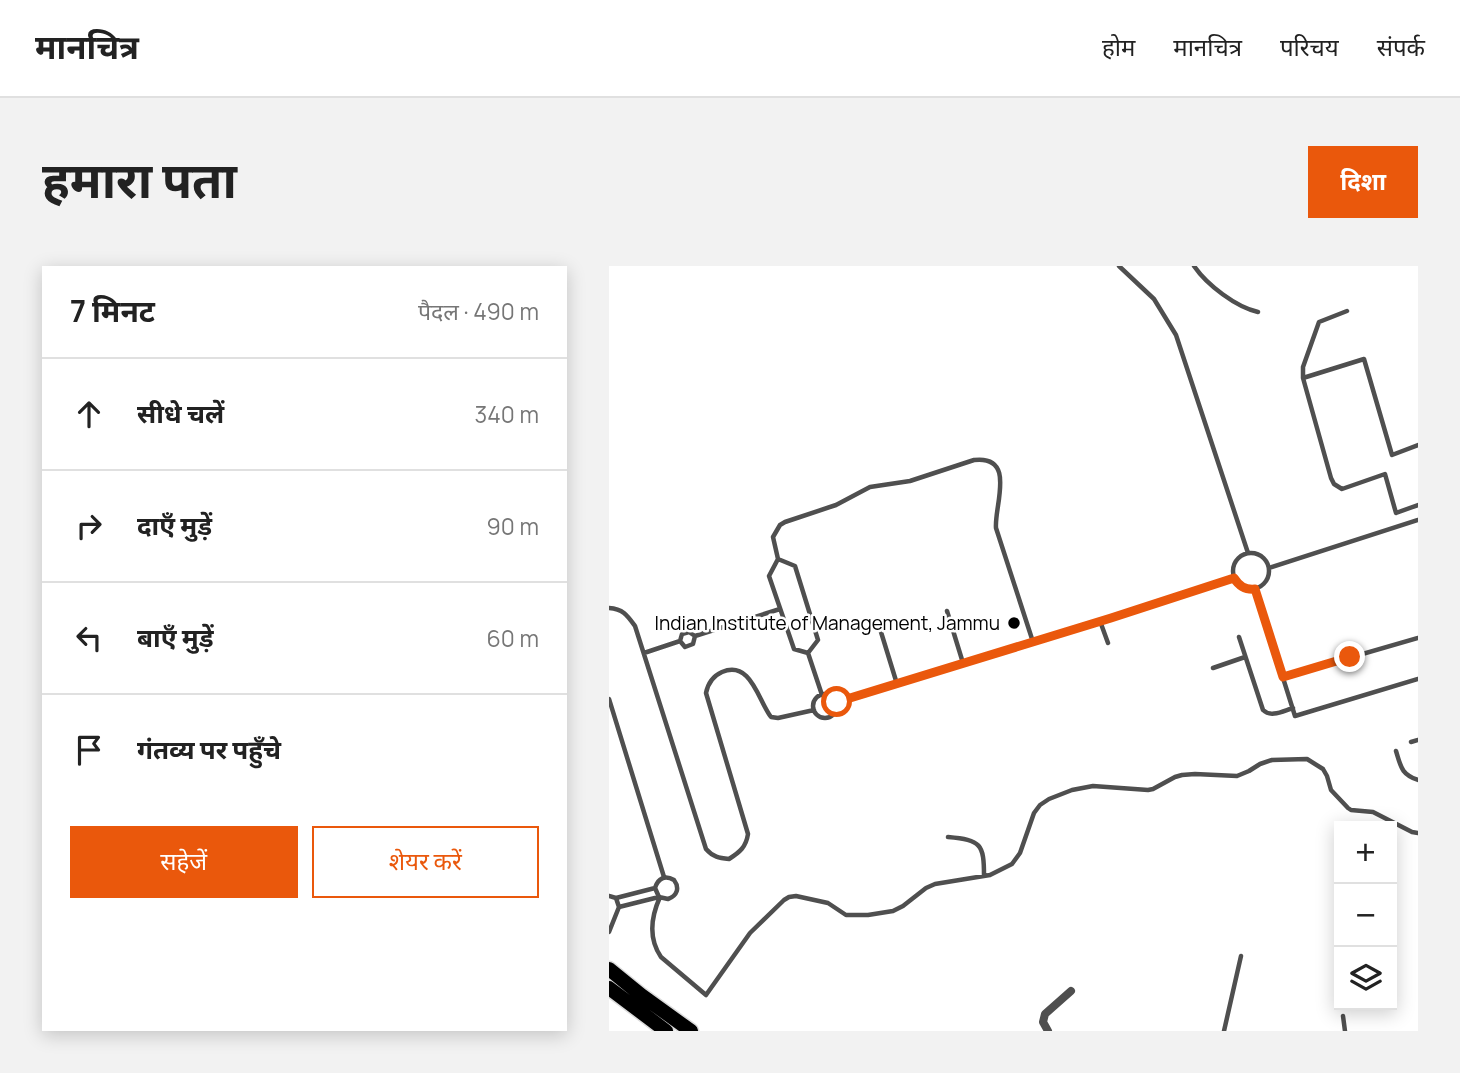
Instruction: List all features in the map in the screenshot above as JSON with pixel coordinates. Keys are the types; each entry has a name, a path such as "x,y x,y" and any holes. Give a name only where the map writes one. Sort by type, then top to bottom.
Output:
{"highway":[{"path":"609,969 691,1031"},
{"path":"609,988 666,1031"}],"street":[{"path":"1048,1031 1042,1022 1045,1014 1071,991"}],"lane":[{"path":"1119,266 1154,299 1177,335 1248,553"},
{"path":"1194,266 1207,281 1239,306 1258,312"},
{"path":"1347,312 1319,322 1303,367 1303,378 1331,478 1334,484 1342,489 1384,474 1396,513 1418,505"},
{"path":"1303,378 1364,359 1392,455 1418,445"},
{"path":"808,653 794,649 769,576 778,559 773,537 780,525 836,505 870,487 909,481 982,459 993,464 1000,474 996,528 1033,642"},
{"path":"1269,568 1418,520"},
{"path":"1248,553 1262,556 1268,563 1270,573 1266,582 1255,589 1245,589 1234,578 1236,561 1248,553"},
{"path":"778,559 795,566 818,640 808,653"},
{"path":"837,702 1234,578"},
{"path":"1255,589 1295,716 1418,679"},
{"path":"609,608 619,609 635,625 706,849 711,855 729,859 747,843 748,834 706,693 707,685 720,673 730,669 738,670 753,682 771,717 778,718 814,710"},
{"path":"644,653 680,640 685,647 693,644 695,636 780,609"},
{"path":"947,611 963,663"},
{"path":"1100,621 1108,643"},
{"path":"881,632 897,684"},
{"path":"1239,637 1263,710 1272,714 1293,708"},
{"path":"1283,677 1418,638"},
{"path":"808,653 822,695"},
{"path":"1213,668 1245,657"},
{"path":"822,695 831,695 837,702 836,712 829,718 820,717 814,710 815,701 822,695"},
{"path":"609,699 664,877"},
{"path":"1411,742 1418,740"},
{"path":"1396,751 1403,772 1418,780"},
{"path":"664,877 656,883 655,888 659,897 655,908 652,939 661,957 706,995 750,933 789,897 828,903 846,915 868,915 897,910 935,884 984,876 1005,869 1017,859 1034,813 1040,805 1072,790 1093,786 1148,790 1182,775 1237,776 1272,760 1303,758 1323,769 1331,790 1351,810 1373,812 1418,833"},
{"path":"949,837 965,838 981,848 984,854 984,876"},
{"path":"619,907 659,897 673,897 678,889 674,880 664,877"},
{"path":"609,896 616,898 655,888"},
{"path":"609,932 619,907 616,898"},
{"path":"1224,1031 1241,956"},
{"path":"1343,1016 1345,1031"}],"place":[{"name":"Indian Institute of Management, Jammu","path":"1014,623"}],"route":[{"path":"837,702 1234,578 1245,589 1255,589 1283,677 1350,657"}]}
